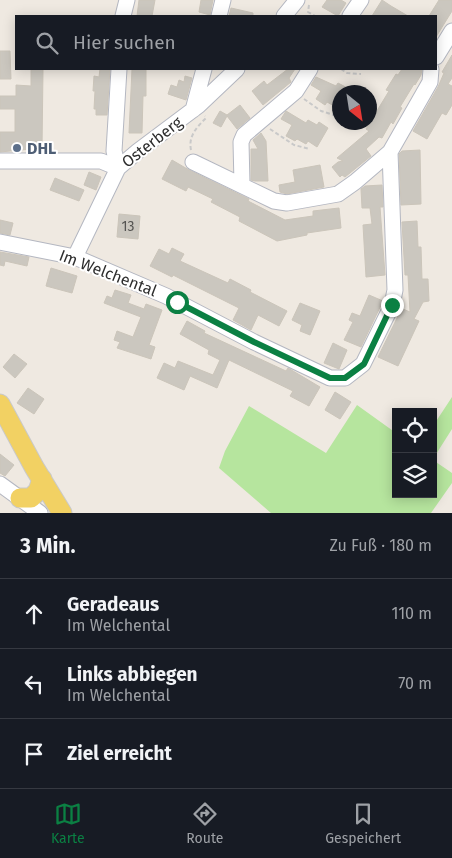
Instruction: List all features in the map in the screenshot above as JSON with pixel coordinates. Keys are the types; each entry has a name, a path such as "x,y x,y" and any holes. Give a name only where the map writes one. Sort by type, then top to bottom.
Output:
{"main road":[{"path":"0,404 62,513"},
{"path":"20,498 31,498 38,491 42,479"}],"street":[{"path":"123,15 127,0"},
{"path":"219,15 223,0"},
{"path":"285,15 297,0"},
{"path":"351,15 361,0"},
{"path":"437,55 452,31"},
{"path":"118,168 114,151 119,70"},
{"path":"193,110 204,70"},
{"name":"Osterberg","path":"74,257 118,168 193,110 236,70"},
{"path":"242,184 241,142 244,135 296,91 309,70"},
{"path":"193,162 274,201 287,203 338,194 390,152 430,82 431,70"},
{"name":"Im Welchental","path":"0,242 74,257 166,296 254,342 330,378 345,378 364,364 392,305 395,290 390,152"},
{"path":"0,161 101,161 118,168"},
{"path":"0,484 40,513"}],"path":[{"path":"310,0 308,12 312,15"},
{"path":"342,70 347,73 361,74"},
{"path":"296,91 310,105 332,114"},
{"path":"190,145 195,128 206,118"},
{"path":"260,122 294,145 310,149"}],"green space":[{"path":"452,397 452,429 437,453 437,420"},
{"path":"357,405 392,430 392,498 437,498 437,463 452,473 452,483 431,513 271,513 219,468 225,451 249,406 326,453"}],"building":[{"path":"139,0 155,0 152,15 137,15"},
{"path":"201,0 213,0 210,15 199,12"},
{"path":"327,0 341,0 346,3 339,15 322,7"},
{"path":"382,0 406,15 373,15"},
{"path":"439,0 452,0 452,11 437,35 437,15 430,15"},
{"path":"231,8 253,13 253,15 229,15"},
{"path":"0,51 10,51 11,79 0,79"},
{"path":"452,55 452,78 448,84 452,86 452,105 446,115 442,113 427,139 413,131 438,87 444,73 442,72"},
{"path":"31,70 43,70 42,148 0,152 0,132 15,132 15,109 0,109 0,96 16,96 16,85 31,86"},
{"path":"100,70 110,70 107,115 96,115 96,109 94,109 94,76 99,77"},
{"path":"132,70 146,70 146,96 143,96 142,133 129,133"},
{"path":"287,70 294,70 289,78 291,82 263,105 252,91 264,81 267,85"},
{"path":"401,70 422,70 421,75 400,107 402,108 393,124 391,122 382,138 379,137 366,149 371,156 345,177 342,175 340,177 332,167 338,162 343,161 337,158 369,131 368,130 377,130 377,111 389,91 386,90 396,74 398,75"},
{"path":"185,76 192,78 186,100 168,94 171,85 177,87 179,80 184,82"},
{"path":"316,77 334,85 332,85 332,105 327,102 325,105 316,99 321,91 311,85"},
{"path":"240,105 250,118 237,129 227,116 221,127 213,123 220,111 227,115"},
{"path":"286,111 306,123 308,120 317,125 319,122 328,128 317,147 308,141 306,144 286,136 292,125 281,119"},
{"path":"261,133 266,141 268,181 251,180 251,149 258,149 253,140"},
{"path":"420,150 421,204 401,205 399,154 402,151"},
{"path":"172,160 249,199 248,201 285,220 313,216 313,211 339,208 341,228 307,233 307,235 277,241 239,221 240,217 211,202 213,199 188,187 186,191 162,179"},
{"path":"320,165 324,187 287,194 280,192 279,185 295,182 293,170"},
{"path":"89,172 101,177 96,190 84,185"},
{"path":"55,178 84,190 79,201 50,190"},
{"path":"382,185 383,207 380,207 385,275 366,277 363,225 372,224 370,208 362,208 361,189 365,186"},
{"path":"119,214 140,216 138,239 117,237"},
{"path":"0,220 13,223 10,235 0,233"},
{"path":"417,221 418,247 421,247 422,279 428,279 429,301 423,302 414,319 419,321 398,366 378,357 400,312 403,309 410,312 408,275 405,275 402,222"},
{"path":"172,248 184,254 180,261 228,283 230,279 251,290 250,292 287,311 279,326 258,315 251,330 233,320 239,308 173,275 172,277 150,266 159,249 169,254"},
{"path":"0,252 29,257 27,266 5,261 4,266 0,265"},
{"path":"51,268 77,276 72,293 46,286"},
{"path":"115,290 131,295 128,303 144,309 146,304 162,310 149,345 155,347 151,359 117,348 120,342 114,340 117,331 133,337 141,317 104,303 107,296 112,298"},
{"path":"369,295 383,301 361,347 344,340 353,322 349,320 352,313 360,316"},
{"path":"300,303 320,311 310,335 300,331 302,325 292,320"},
{"path":"187,321 205,331 204,333 286,371 288,368 320,387 309,406 290,396 293,391 229,360 217,388 190,376 184,390 157,378 164,363 175,368 178,361 213,375 220,360 208,354 209,350 180,334"},
{"path":"333,343 347,350 339,369 324,363"},
{"path":"14,354 27,364 15,378 3,367"},
{"path":"28,388 44,399 34,414 17,403"},
{"path":"335,392 351,402 340,419 325,410"},
{"path":"0,454 14,465 5,476 0,473"}],"place":[{"name":"DHL","path":"17,148"}],"route":[{"path":"177,302 254,342 330,378 345,378 364,364 392,305"}]}
